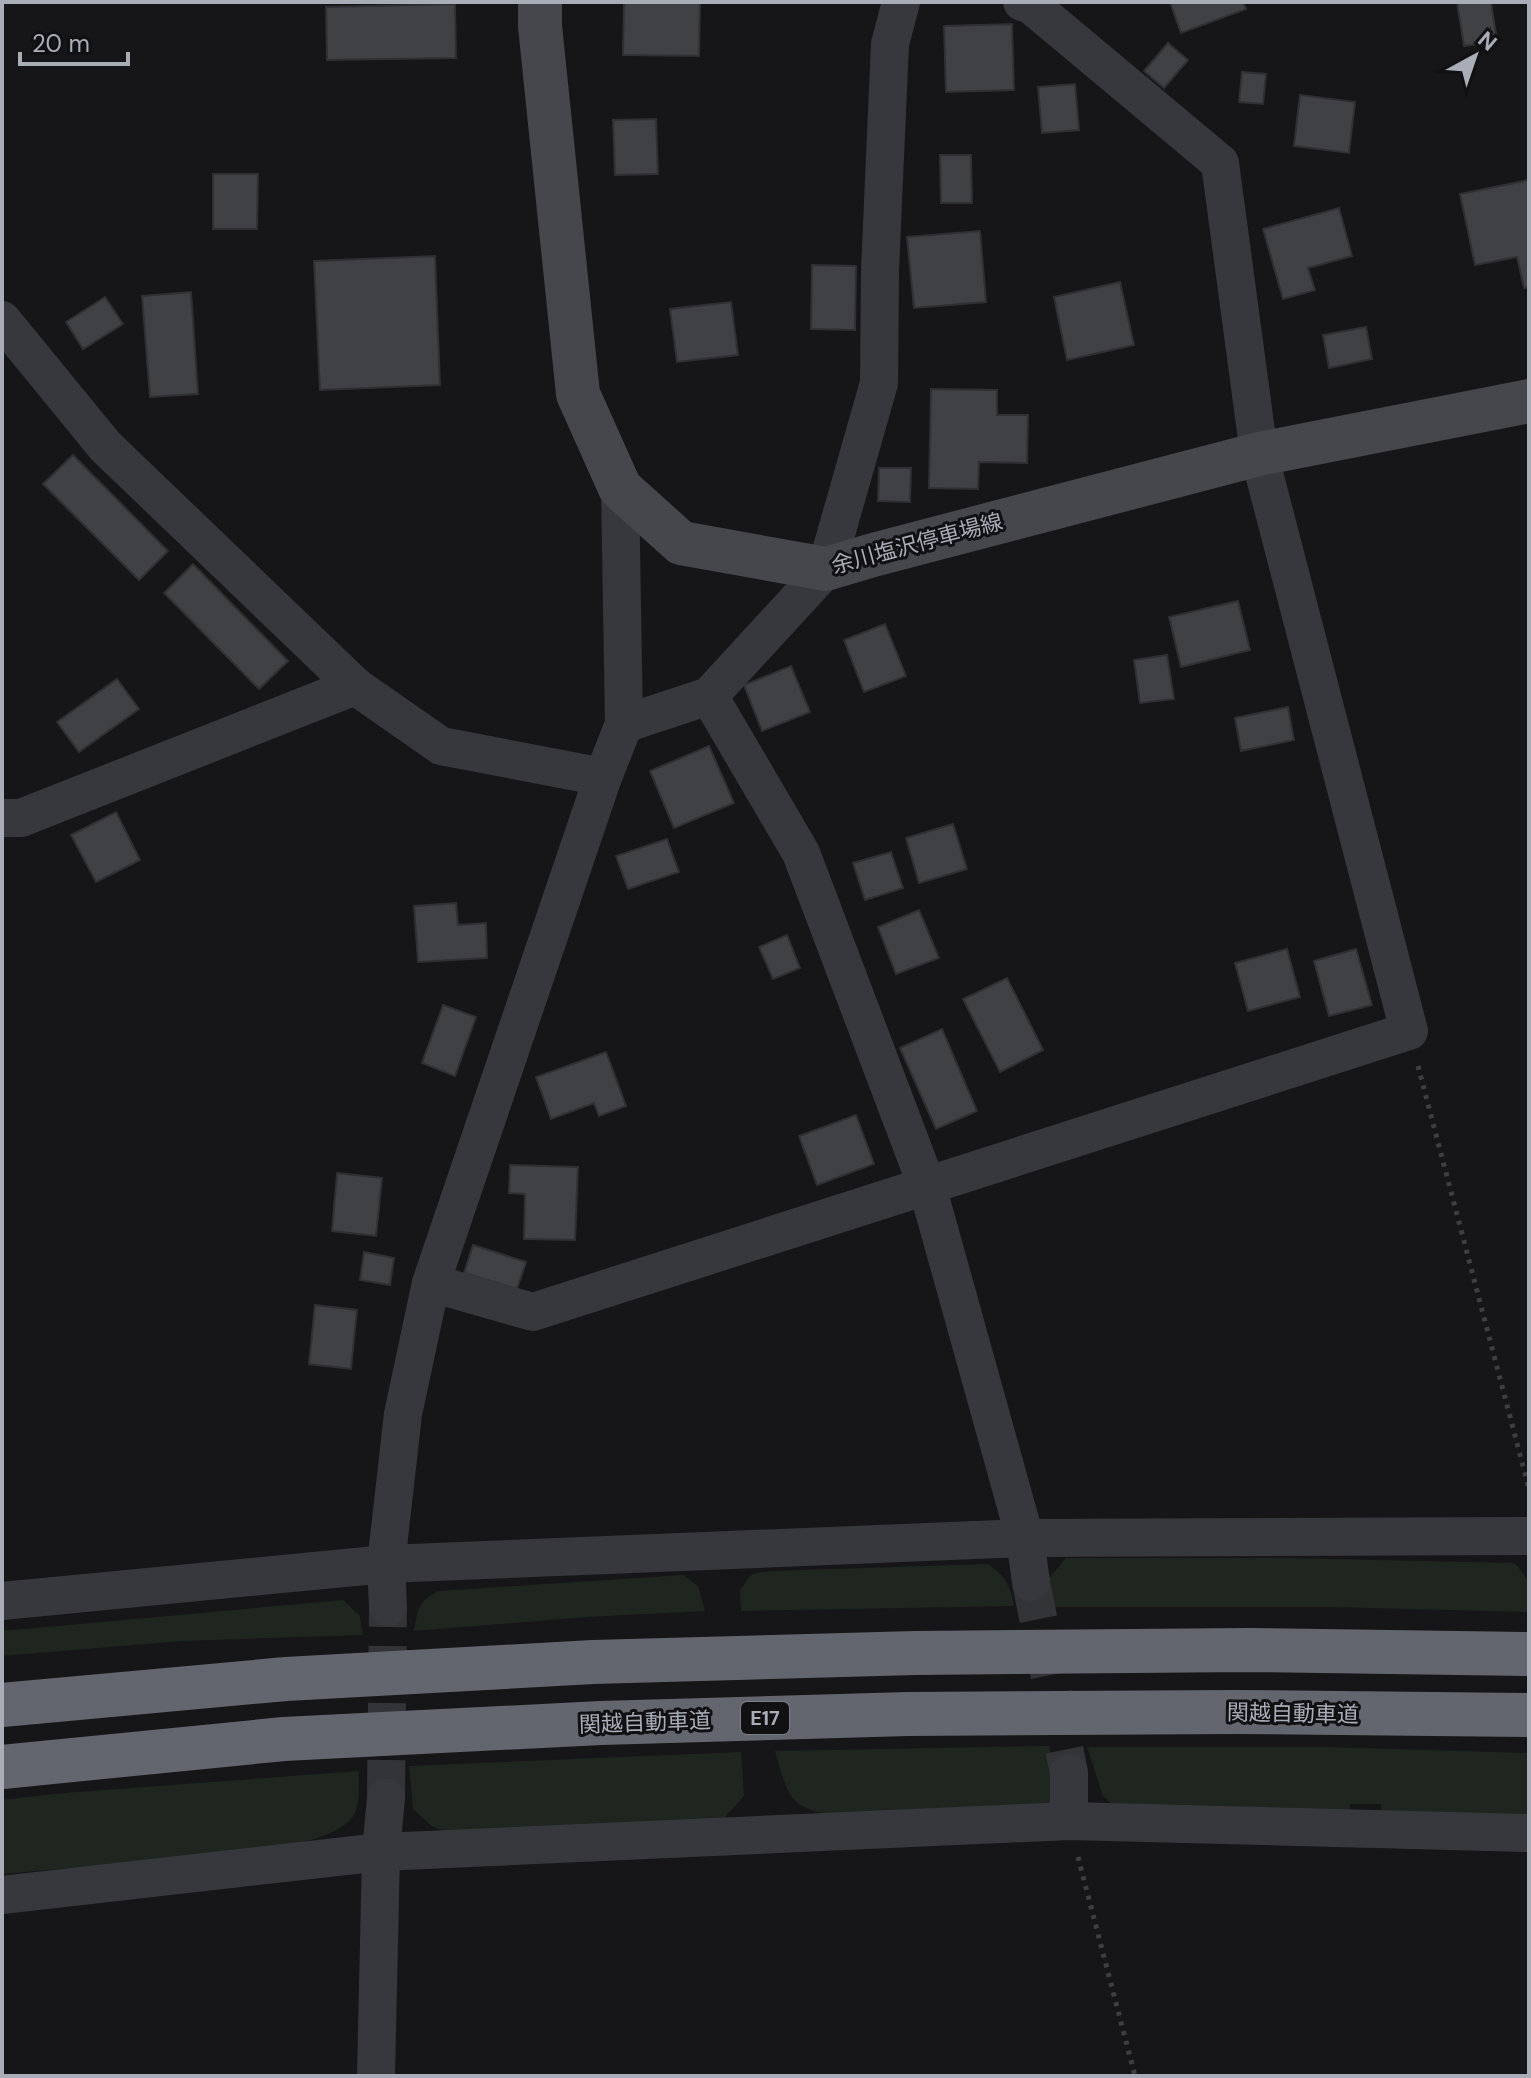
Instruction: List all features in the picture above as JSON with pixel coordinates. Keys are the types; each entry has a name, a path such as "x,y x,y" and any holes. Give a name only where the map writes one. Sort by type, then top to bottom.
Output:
{"highway":[{"path":"2,1705 286,1679 593,1662 915,1653 1231,1650 1529,1654"},
{"name":"関越自動車道","path":"2,1767 284,1739 601,1723 923,1714 1236,1712 1529,1715"}],"main road":[{"name":"余川塩沢停車場線","path":"540,2 578,394 620,488 681,543 826,569 888,550 1259,454 1529,401"}],"street":[{"path":"624,724 709,696 826,569 879,383 880,270 890,44 901,2"},
{"path":"431,1283 533,1312 1409,1031 1259,454 1220,163 1031,5 1022,2"},
{"path":"2,320 105,446 355,686 441,746 603,777"},
{"path":"388,1607 386,1564 403,1414 431,1283 603,777 624,724 620,488"},
{"path":"2,818 21,818 355,686"},
{"path":"709,696 801,853 927,1186 1025,1538 1031,1582"},
{"path":"2,1601 386,1564 1025,1538 1529,1536"},
{"path":"1069,1773 1069,1821"},
{"path":"376,2076 381,1852 386,1798"},
{"path":"2,1895 381,1852 1069,1821 1529,1833"}],"path":[{"path":"1409,1031 1529,1489"},
{"path":"1069,1821 1135,2076"}],"shaded area":[{"path":"1066,1558 1286,1558 1514,1563 1526,1579 1529,1612 1333,1607 1052,1607 1049,1578"},
{"path":"988,1564 1006,1582 1014,1606 741,1611 740,1590 752,1574"},
{"path":"683,1575 698,1586 705,1611 414,1631 420,1606 439,1591"},
{"path":"343,1600 360,1616 363,1635 182,1641 2,1656 2,1631"},
{"path":"1049,1746 1060,1795 1044,1813 821,1813 793,1798 783,1779 775,1751"},
{"path":"1087,1747 1328,1747 1529,1753 1529,1817 1382,1819 1381,1804 1350,1804 1349,1825 1117,1809 1103,1796"},
{"path":"741,1752 744,1796 725,1817 704,1825 456,1834 433,1827 413,1809 409,1766"},
{"path":"359,1771 357,1806 350,1820 327,1835 311,1840 253,1852 2,1874 2,1800"}],"building":[{"path":"624,2 700,2 699,56 623,55"},
{"path":"1170,2 1243,2 1246,9 1181,33"},
{"path":"1457,2 1491,2 1497,41 1464,46"},
{"path":"455,4 456,58 327,60 326,7"},
{"path":"1012,24 1014,90 946,92 944,26"},
{"path":"1168,43 1188,60 1164,88 1144,71"},
{"path":"1242,72 1266,74 1263,104 1239,102"},
{"path":"1075,84 1079,130 1042,133 1038,87"},
{"path":"1300,95 1355,102 1349,153 1294,146"},
{"path":"656,119 658,174 615,175 613,120"},
{"path":"940,155 971,155 972,203 941,203"},
{"path":"213,174 258,174 257,229 213,229"},
{"path":"1529,180 1529,287 1524,288 1517,257 1475,265 1460,194"},
{"path":"1339,208 1352,256 1308,268 1315,290 1283,299 1263,229"},
{"path":"980,231 986,302 914,308 907,237"},
{"path":"435,256 440,385 320,390 314,261"},
{"path":"812,265 856,266 855,330 811,329"},
{"path":"1120,282 1134,345 1067,360 1054,297"},
{"path":"191,292 198,394 150,397 142,296"},
{"path":"105,297 123,324 83,349 66,322"},
{"path":"731,302 738,355 677,362 670,309"},
{"path":"1366,327 1372,359 1329,368 1323,335"},
{"path":"931,389 997,390 997,415 1028,415 1027,463 979,462 978,489 929,488"},
{"path":"73,455 168,551 139,580 43,484"},
{"path":"879,468 911,468 910,502 878,501"},
{"path":"193,564 288,661 259,689 164,593"},
{"path":"1238,601 1250,650 1181,667 1169,617"},
{"path":"885,624 906,676 864,692 844,640"},
{"path":"1167,655 1174,699 1140,703 1134,660"},
{"path":"791,666 810,712 762,731 744,685"},
{"path":"117,679 139,709 79,752 57,722"},
{"path":"1288,707 1294,740 1241,751 1235,718"},
{"path":"709,746 734,803 674,828 650,771"},
{"path":"116,812 140,860 96,882 71,835"},
{"path":"953,824 967,869 919,883 906,838"},
{"path":"667,839 679,872 628,889 616,856"},
{"path":"891,852 903,888 865,900 853,863"},
{"path":"456,903 458,925 486,923 487,958 418,962 414,906"},
{"path":"919,910 939,958 896,974 878,927"},
{"path":"787,935 800,968 773,979 759,947"},
{"path":"1287,949 1300,997 1248,1011 1235,963"},
{"path":"1356,949 1372,1005 1329,1016 1314,961"},
{"path":"1007,978 1043,1050 1000,1072 963,999"},
{"path":"443,1005 476,1017 455,1076 422,1063"},
{"path":"942,1029 977,1111 936,1129 900,1048"},
{"path":"606,1052 626,1106 599,1116 594,1103 551,1119 536,1077"},
{"path":"856,1115 874,1164 817,1185 799,1136"},
{"path":"510,1165 578,1167 575,1240 524,1239 525,1194 509,1193"},
{"path":"337,1173 382,1178 376,1236 332,1231"},
{"path":"473,1245 526,1262 517,1289 464,1273"},
{"path":"364,1252 394,1258 390,1285 360,1280"},
{"path":"315,1305 357,1310 351,1369 309,1364"}],"tunnel":[{"path":"1031,1582 1069,1773"},
{"path":"386,1798 388,1607"}]}
